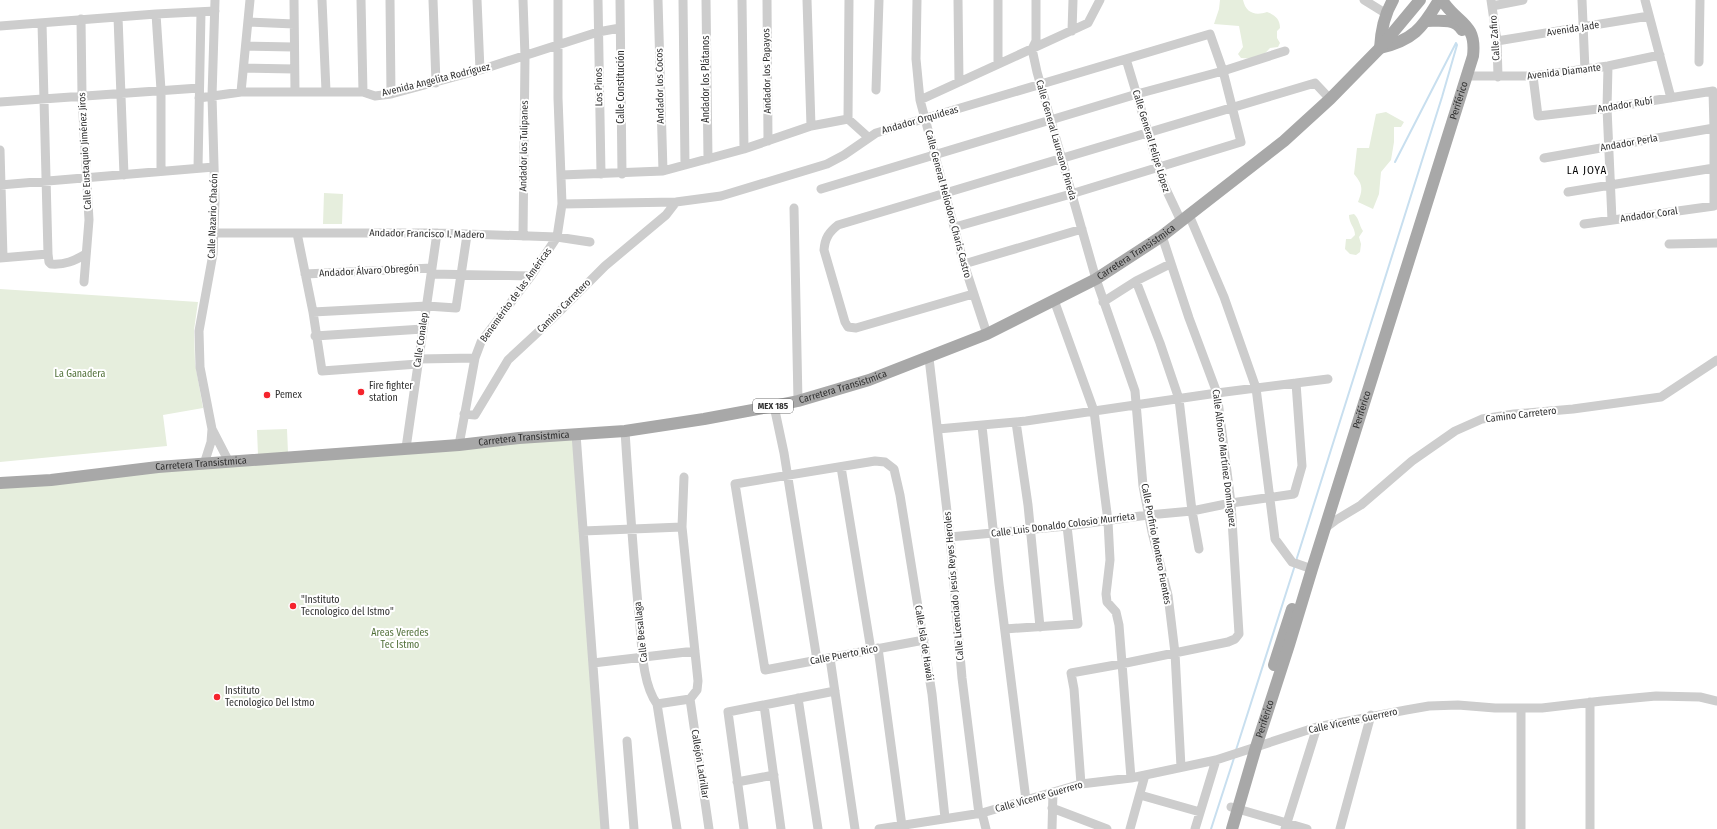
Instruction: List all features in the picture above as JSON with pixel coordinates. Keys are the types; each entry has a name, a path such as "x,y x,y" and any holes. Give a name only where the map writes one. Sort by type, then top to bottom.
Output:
{"main road":[{"path":"1393,0 1385,13 1381,32 1380,48 1408,38 1427,21 1440,0 1447,9 1471,30 1470,38"},
{"name":"Carretera Transistmica","path":"0,483 51,480 123,471 204,464 625,431 704,419 774,406 869,380 929,358 987,334 1096,279 1162,236 1284,141 1330,99 1380,48 1420,0"},
{"path":"1427,21 1447,20 1460,27 1470,38"},
{"name":"Periférico","path":"1232,829 1234,809 1247,749 1302,566 1473,56 1475,44 1470,38"},
{"name":"Periférico","path":"1302,566 1324,529 1470,38"},
{"name":"Periférico","path":"1224,829 1234,809"}],"street":[{"name":"Calle Nazario Chacón","path":"215,0 212,96 214,233 213,254 199,331 200,367 212,429 229,462"},
{"path":"241,92 250,0"},
{"path":"294,0 295,92"},
{"path":"322,0 326,91"},
{"path":"362,0 363,92"},
{"path":"390,0 391,94"},
{"path":"433,0 436,82"},
{"path":"477,0 480,70"},
{"name":"Andador los Tulipanes","path":"523,0 525,56 523,236"},
{"name":"Benemérito de las Américas","path":"459,445 464,414 481,342 531,276 557,237 562,204 558,98 558,0"},
{"name":"Los Pinos","path":"598,0 601,174"},
{"name":"Calle Constitución","path":"620,0 622,174"},
{"name":"Andador los Cocos","path":"658,0 663,171"},
{"path":"683,0 685,165"},
{"name":"Andador los Plátanos","path":"706,0 708,159"},
{"path":"742,0 744,149"},
{"name":"Andador los Papayos","path":"767,0 768,141"},
{"path":"807,0 811,126"},
{"path":"849,0 848,119 868,137"},
{"path":"876,90 878,0"},
{"name":"Calle General Heliodoro Charis Castro","path":"917,0 916,59 920,100 964,264 987,334"},
{"path":"958,0 959,82"},
{"path":"998,0 998,64"},
{"name":"Calle General Laureano Pineda","path":"1036,0 1036,41 1032,49 1071,194 1096,279"},
{"path":"1072,31 1073,0"},
{"path":"920,100 1088,23 1100,0"},
{"path":"1364,0 1385,13"},
{"path":"1492,3 1523,0"},
{"path":"1582,0 1585,70"},
{"path":"1645,0 1671,98"},
{"path":"1699,62 1700,0"},
{"name":"Calle Zafiro","path":"1492,3 1497,41 1498,77"},
{"path":"0,26 81,19 215,11"},
{"path":"198,168 201,12"},
{"path":"156,14 161,90 161,170"},
{"name":"Avenida Jade","path":"1497,41 1649,16"},
{"path":"118,17 124,175"},
{"name":"Calle Eustaquio Jiménez Jiros","path":"81,19 82,96 89,220 84,282"},
{"path":"248,22 294,24"},
{"path":"42,23 49,262 51,264 60,265 74,261 86,254"},
{"name":"Avenida Angelita Rodríguez","path":"0,102 161,90 199,93 212,96 241,92 326,91 363,92 375,96 391,94 480,70 598,32 620,28"},
{"name":"Andador Orquídeas","path":"562,204 676,202 721,196 827,164 844,155 868,137 876,133 1210,34 1223,71"},
{"path":"246,46 294,47"},
{"path":"821,189 1137,94 1223,71 1285,51"},
{"name":"Avenida Diamante","path":"1466,76 1533,76 1585,70 1660,55"},
{"name":"Calle General Felipe López","path":"1126,59 1164,185 1185,218 1224,297 1256,388 1275,539 1302,566"},
{"path":"1608,66 1608,147 1612,220"},
{"path":"244,68 294,69"},
{"path":"955,227 1071,194 1241,142 1223,71"},
{"name":"Andador Rubí","path":"1533,76 1538,116 1607,108 1713,91 1714,128"},
{"path":"973,294 856,328 848,327 845,322 824,250 825,240 830,231 838,225 1315,83 1330,99"},
{"path":"561,175 622,174 663,171 744,149 811,126 848,119"},
{"path":"1568,192 1714,168 1714,128"},
{"name":"Andador Perla","path":"1544,158 1714,128"},
{"path":"0,150 1,258 48,254"},
{"path":"1,185 124,175 161,170 214,167"},
{"name":"Andador Coral","path":"1584,224 1714,206 1714,168"},
{"name":"Camino Carretero","path":"464,414 475,415 508,360 550,321 605,266 666,215 676,202"},
{"path":"794,208 798,400"},
{"path":"964,264 1082,230"},
{"name":"Andador Francisco I. Madero","path":"214,233 437,233 557,237 590,242"},
{"path":"297,233 313,312 315,336 322,371 418,361 476,358"},
{"name":"Calle Conalep","path":"406,448 437,233"},
{"path":"313,312 426,306 456,308 467,235"},
{"name":"Calle Alfonso Martínez Domínguez","path":"1162,236 1170,264 1217,393 1231,503 1240,626 1239,634 1235,639 1228,642 1175,653"},
{"path":"1669,244 1717,243"},
{"path":"1103,302 1136,281 1170,264"},
{"name":"Andador Álvaro Obregón","path":"305,274 432,271 460,275 531,276"},
{"name":"Calle Porfirio Montero Fuentes","path":"1096,279 1136,391 1143,486 1148,514 1168,595 1175,653 1181,767"},
{"path":"1136,281 1160,343 1179,399 1192,511 1199,549"},
{"path":"1054,300 1094,411 1108,521 1110,560 1106,594 1107,602 1116,612 1119,625 1131,778"},
{"path":"315,336 423,329"},
{"name":"Calle Licenciado Jesús Reyes Heroles","path":"929,358 950,537 962,678 981,813 986,829"},
{"name":"Camino Carretero","path":"1324,529 1361,505 1412,461 1455,432 1482,419 1661,397 1717,360"},
{"path":"938,429 1016,422 1217,393 1328,379"},
{"name":"Calle Luis Donaldo Colosio Murrieta","path":"950,537 1067,526 1148,514 1192,511 1231,503 1294,494 1302,466 1296,383"},
{"path":"774,406 818,660"},
{"path":"1016,422 1028,505 1040,627"},
{"path":"982,426 1026,800"},
{"name":"Calle Nazario Chacón","path":"204,464 212,429"},
{"name":"Calle Besallaga","path":"625,431 631,528 647,682 652,697 657,704 677,829"},
{"path":"576,434 605,829"},
{"name":"Calle Isla de Hawái","path":"842,467 875,461 885,462 894,469 900,494 932,694 945,818"},
{"path":"787,475 842,467 874,649 902,826"},
{"name":"Calle Puerto Rico","path":"787,475 735,484 765,670 924,640"},
{"path":"657,704 690,699 697,690 698,681 682,527 684,477"},
{"path":"1005,629 1078,624 1067,526"},
{"path":"583,531 682,527"},
{"path":"593,663 695,651"},
{"path":"1081,784 1072,673 1175,653"},
{"path":"830,658 855,829"},
{"path":"744,829 728,712 835,691"},
{"name":"Calle Vicente Guerrero","path":"879,829 902,826 931,825 945,818 981,813 1081,784 1131,778 1216,760 1317,727 1371,715 1429,706 1458,705 1542,708 1656,696 1700,697 1717,701"},
{"path":"798,698 818,829"},
{"name":"Callejón Ladrillar","path":"690,699 709,829"},
{"path":"1590,702 1590,829"},
{"path":"764,706 781,829"},
{"path":"1521,708 1521,829"},
{"path":"1340,829 1371,715"},
{"path":"1286,826 1317,727"},
{"path":"627,741 634,829"},
{"path":"1195,829 1216,760"},
{"path":"737,782 774,775"},
{"path":"1141,829 1131,828 1145,775"},
{"path":"1052,829 1053,792"},
{"path":"1140,795 1200,812"},
{"path":"1052,808 1107,829"},
{"path":"1234,809 1286,826 1308,829"}],"green space":[{"path":"1220,0 1243,0 1249,11 1259,14 1267,12 1275,16 1280,25 1280,28 1277,31 1277,38 1280,43 1278,47 1270,48 1257,58 1241,58 1238,54 1243,47 1239,26 1214,24 1219,9"},
{"path":"1386,112 1404,122 1401,127 1394,127 1394,142 1391,160 1381,172 1379,194 1373,209 1358,202 1361,194 1361,184 1354,174 1357,148 1369,148 1376,114"},
{"path":"324,193 343,194 342,224 323,224"},
{"path":"1354,214 1363,231 1359,237 1361,244 1360,252 1356,255 1350,254 1345,249 1346,239 1351,239 1355,235 1349,215"},
{"name":"La Ganadera","path":"0,289 198,302 194,330 195,363 203,408 163,415 167,446 0,462"},
{"path":"287,429 288,453 258,455 257,430"},
{"name":"Areas Veredes Tec Istmo","path":"576,434 603,829 0,829 0,483"}],"waterway":[{"path":"1296,561 1442,97 1457,45 1456,43 1395,162"},
{"path":"1236,750 1295,565"},
{"path":"1211,829 1234,758"}],"place":[{"name":"Fire fighter station","path":"361,392"},
{"name":"Pemex","path":"267,395"},
{"name":"\"Instituto Tecnologico del Istmo\"","path":"293,606"},
{"name":"Instituto Tecnologico Del Istmo","path":"217,697"}],"district":[{"name":"LA JOYA","path":"1587,170"}]}
